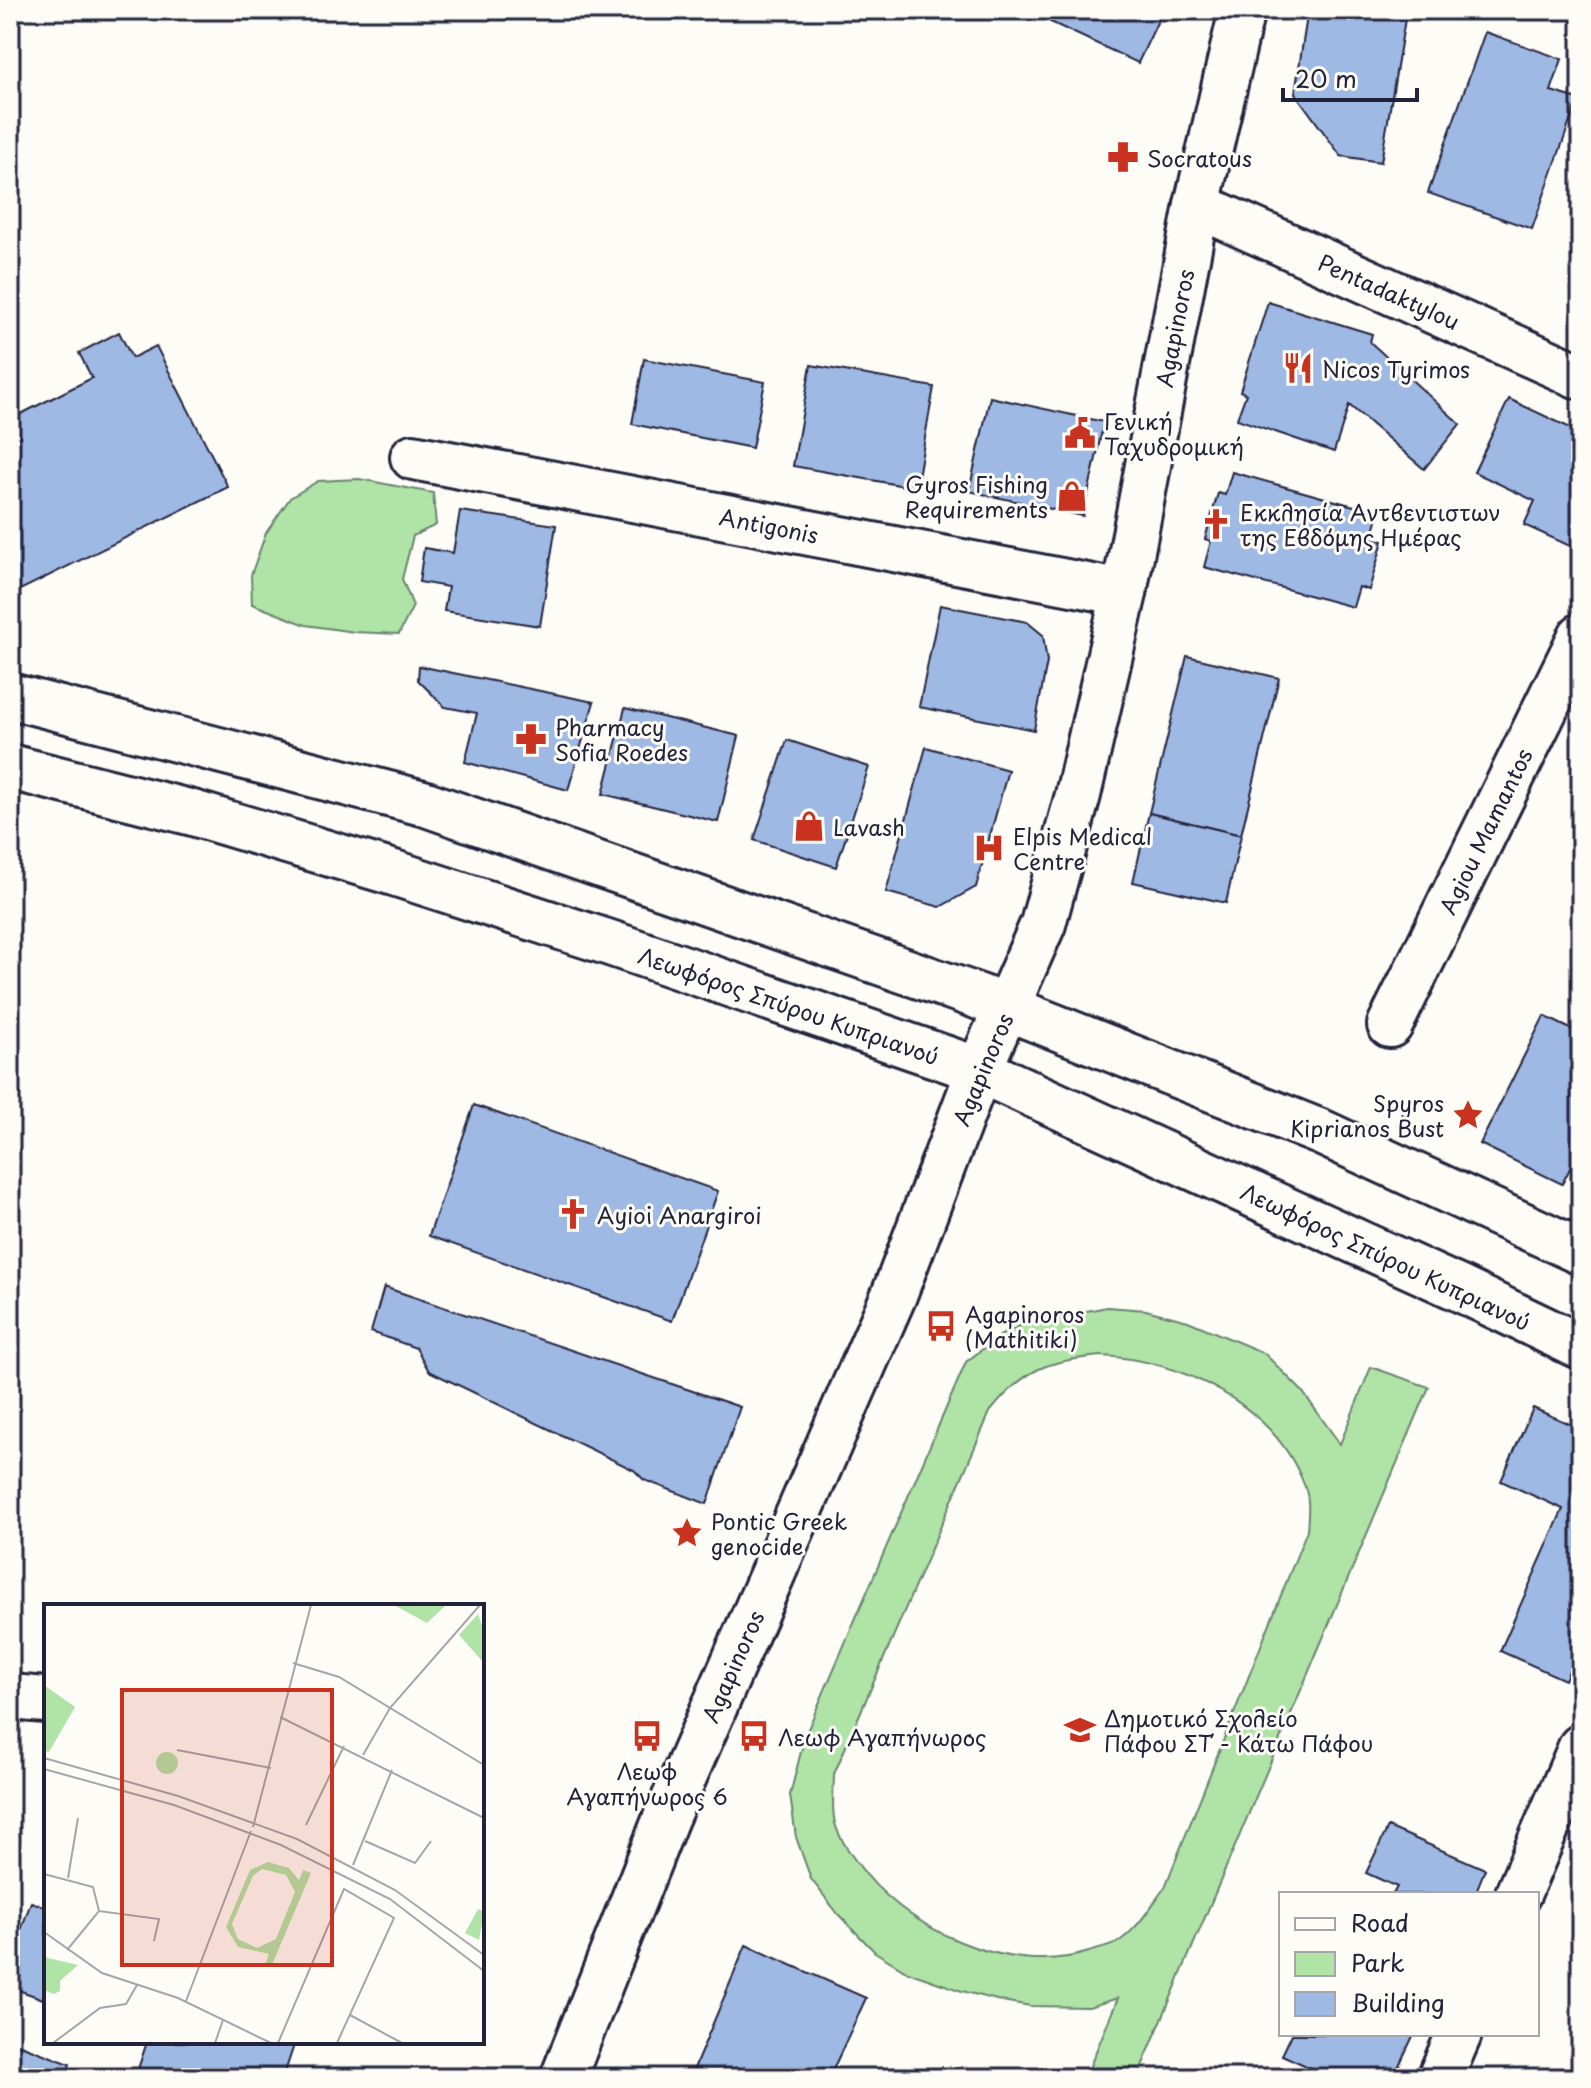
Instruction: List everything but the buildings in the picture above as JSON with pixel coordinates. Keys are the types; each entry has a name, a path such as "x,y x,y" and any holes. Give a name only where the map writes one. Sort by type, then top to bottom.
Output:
{"main road":[{"name":"Agapinoros","path":"563,2078 666,1818 894,1295 979,1070 1043,924 1078,795 1124,593 1197,205 1242,10"},
{"name":"Pentadaktylou","path":"1197,205 1581,377"},
{"name":"Antigonis","path":"413,457 1124,593"},
{"name":"Agiou Mamantos","path":"1390,1025 1581,636"},
{"path":"10,696 423,803 1007,1008 1323,1133 1581,1252"},
{"name":"Λεωφόρος Σπύρου Κυπριανού","path":"10,767 193,813 394,873 607,942 979,1070 1581,1347"},
{"path":"10,1697 44,1700"},
{"path":"1519,1892 1581,1747"},
{"path":"1440,2078 1458,2036"}],"green space":[{"path":"359,479 433,493 436,525 413,536 402,579 413,606 399,634 306,625 252,604 251,575 266,533 290,498 318,481"},
{"path":"1107,1307 1146,1310 1188,1321 1264,1353 1302,1391 1340,1444 1371,1367 1429,1387 1137,2078 1085,2078 1118,1998 1089,2007 1030,2006 962,1991 908,1972 875,1952 838,1914 811,1879 796,1837 790,1795 805,1736 966,1362 1001,1335 1026,1323","holes":["1100,1356 1131,1359 1193,1377 1222,1392 1249,1410 1272,1432 1291,1458 1305,1487 1307,1530 1165,1887 1144,1917 1118,1942 1089,1952 1057,1958 1024,1958 991,1952 928,1926 875,1885 836,1828 834,1774 990,1412 1014,1386 1050,1365"]}],"place":[{"name":"Socratous","path":"1123,157"},
{"name":"Nicos Tyrimos","path":"1298,368"},
{"name":"Γενική Ταχυδρομική","path":"1080,433"},
{"name":"Gyros Fishing Requirements","path":"1072,496"},
{"name":"Εκκλησία Αντβεντιστων της Εβδόμης Ημέρας","path":"1216,524"},
{"name":"Pharmacy Sofia Roedes","path":"531,739"},
{"name":"Lavash","path":"809,826"},
{"name":"Elpis Medical Centre","path":"989,848"},
{"name":"Spyros Kiprianos Bust","path":"1468,1115"},
{"name":"Ayioi Anargiroi","path":"573,1214"},
{"name":"Agapinoros (Mathitiki)","path":"941,1326"},
{"name":"Pontic Greek genocide","path":"687,1533"},
{"name":"Δημοτικό Σχολείο Πάφου ΣΤ΄ - Κάτω Πάφου","path":"1080,1730"},
{"name":"Λεωφ Αγαπήνωρος 6","path":"647,1736"},
{"name":"Λεωφ Αγαπήνωρος","path":"754,1736"}]}
